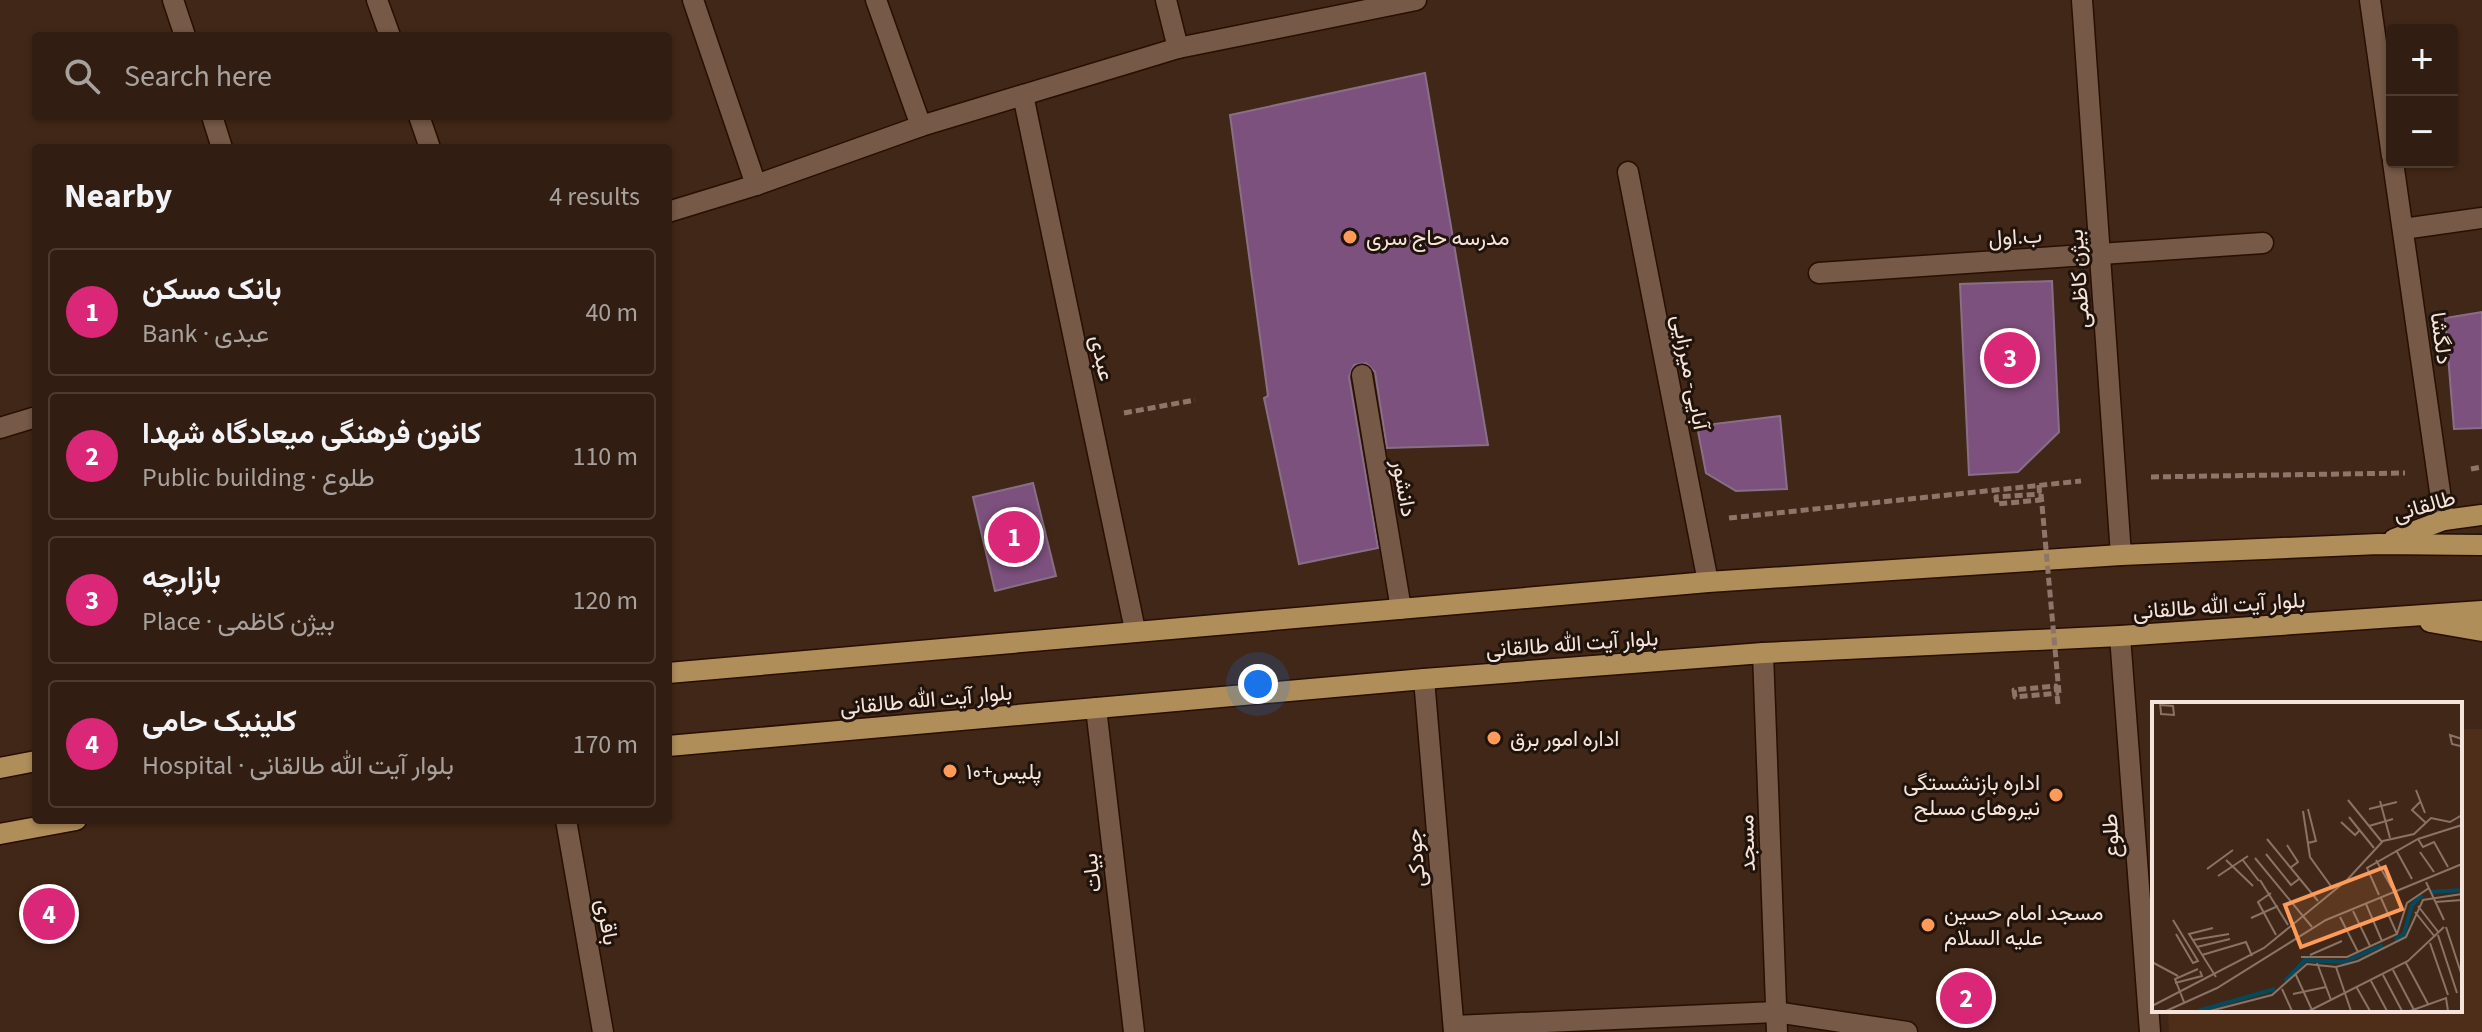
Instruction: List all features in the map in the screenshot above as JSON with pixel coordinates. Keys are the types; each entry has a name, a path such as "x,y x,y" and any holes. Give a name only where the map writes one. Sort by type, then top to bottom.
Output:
{"main road":[{"name":"طالقانی","path":"2379,544 2444,520 2482,515"},
{"path":"672,673 1708,582 2121,555 2379,544 2482,545"},
{"name":"بلوار آیت الله طالقانی","path":"672,746 1424,679 1763,653 2120,636 2482,611"},
{"path":"2395,617 2482,631"},
{"path":"0,768 32,762"},
{"path":"0,834 54,824"}],"street":[{"path":"173,0 184,32"},
{"path":"377,0 389,32"},
{"path":"693,0 756,185"},
{"path":"876,0 921,126"},
{"path":"1166,0 1178,48"},
{"path":"672,211 756,185 921,126 1178,48 1416,0"},
{"name":"بیژن کاظمی","path":"2082,0 2121,555"},
{"path":"2370,0 2386,113"},
{"name":"عبدی","path":"1023,95 1135,630"},
{"path":"213,120 221,144"},
{"path":"420,120 429,144"},
{"name":"دلگشا","path":"2394,168 2444,520"},
{"name":"آبایی- میرزایی","path":"1628,172 1708,582"},
{"path":"2403,229 2482,218"},
{"name":"ب.اول","path":"1819,273 2263,243"},
{"name":"دانشور","path":"1362,375 1401,609"},
{"path":"0,428 32,418"},
{"name":"طلوع","path":"2120,636 2150,1032"},
{"name":"مسجد","path":"1763,653 1776,1022"},
{"name":"جودکی","path":"1424,679 1454,1029"},
{"name":"بیات","path":"1096,708 1134,1032"},
{"name":"باقری","path":"567,824 603,1032"},
{"path":"1454,1029 1776,1022 1907,1032"}],"path":[{"path":"1091,418 1195,400"},
{"path":"1696,521 2116,477 2437,473 2482,467"},
{"path":"2039,485 2040,500 1997,504 1996,497 2026,495 2041,494 2059,693 2044,694 2015,697 2014,690 2056,686 2057,695 2058,704"}],"shaded area":[{"path":"2462,729 2482,729 2482,1032 2169,1032 2168,1012 2462,1012"}],"building":[{"name":"مدرسه حاج سری","path":"1425,73 1488,445 1387,448 1375,372 1366,363 1354,365 1349,377 1378,548 1299,564 1264,398 1268,396 1230,115"},
{"path":"2052,281 2059,432 2018,472 1969,475 1960,284"},
{"path":"2482,312 2482,428 2454,429 2445,318"},
{"path":"1780,416 1787,489 1736,491 1706,473 1697,426"},
{"path":"1033,483 1056,576 995,591 973,497"}],"place":[{"name":"مدرسه حاج سری","path":"1350,237"},
{"name":"بازارچه","path":"2010,358"},
{"name":"بانک مسکن","path":"1014,537"},
{"name":"اداره امور برق","path":"1494,738"},
{"name":"پلیس+۱۰","path":"950,771"},
{"name":"اداره بازنشستگی نیروهای مسلح","path":"2056,795"},
{"name":"کلینیک حامی","path":"49,914"},
{"name":"مسجد امام حسین علیه السلام","path":"1928,925"},
{"name":"کانون فرهنگی میعادگاه شهدا","path":"1966,998"}]}
